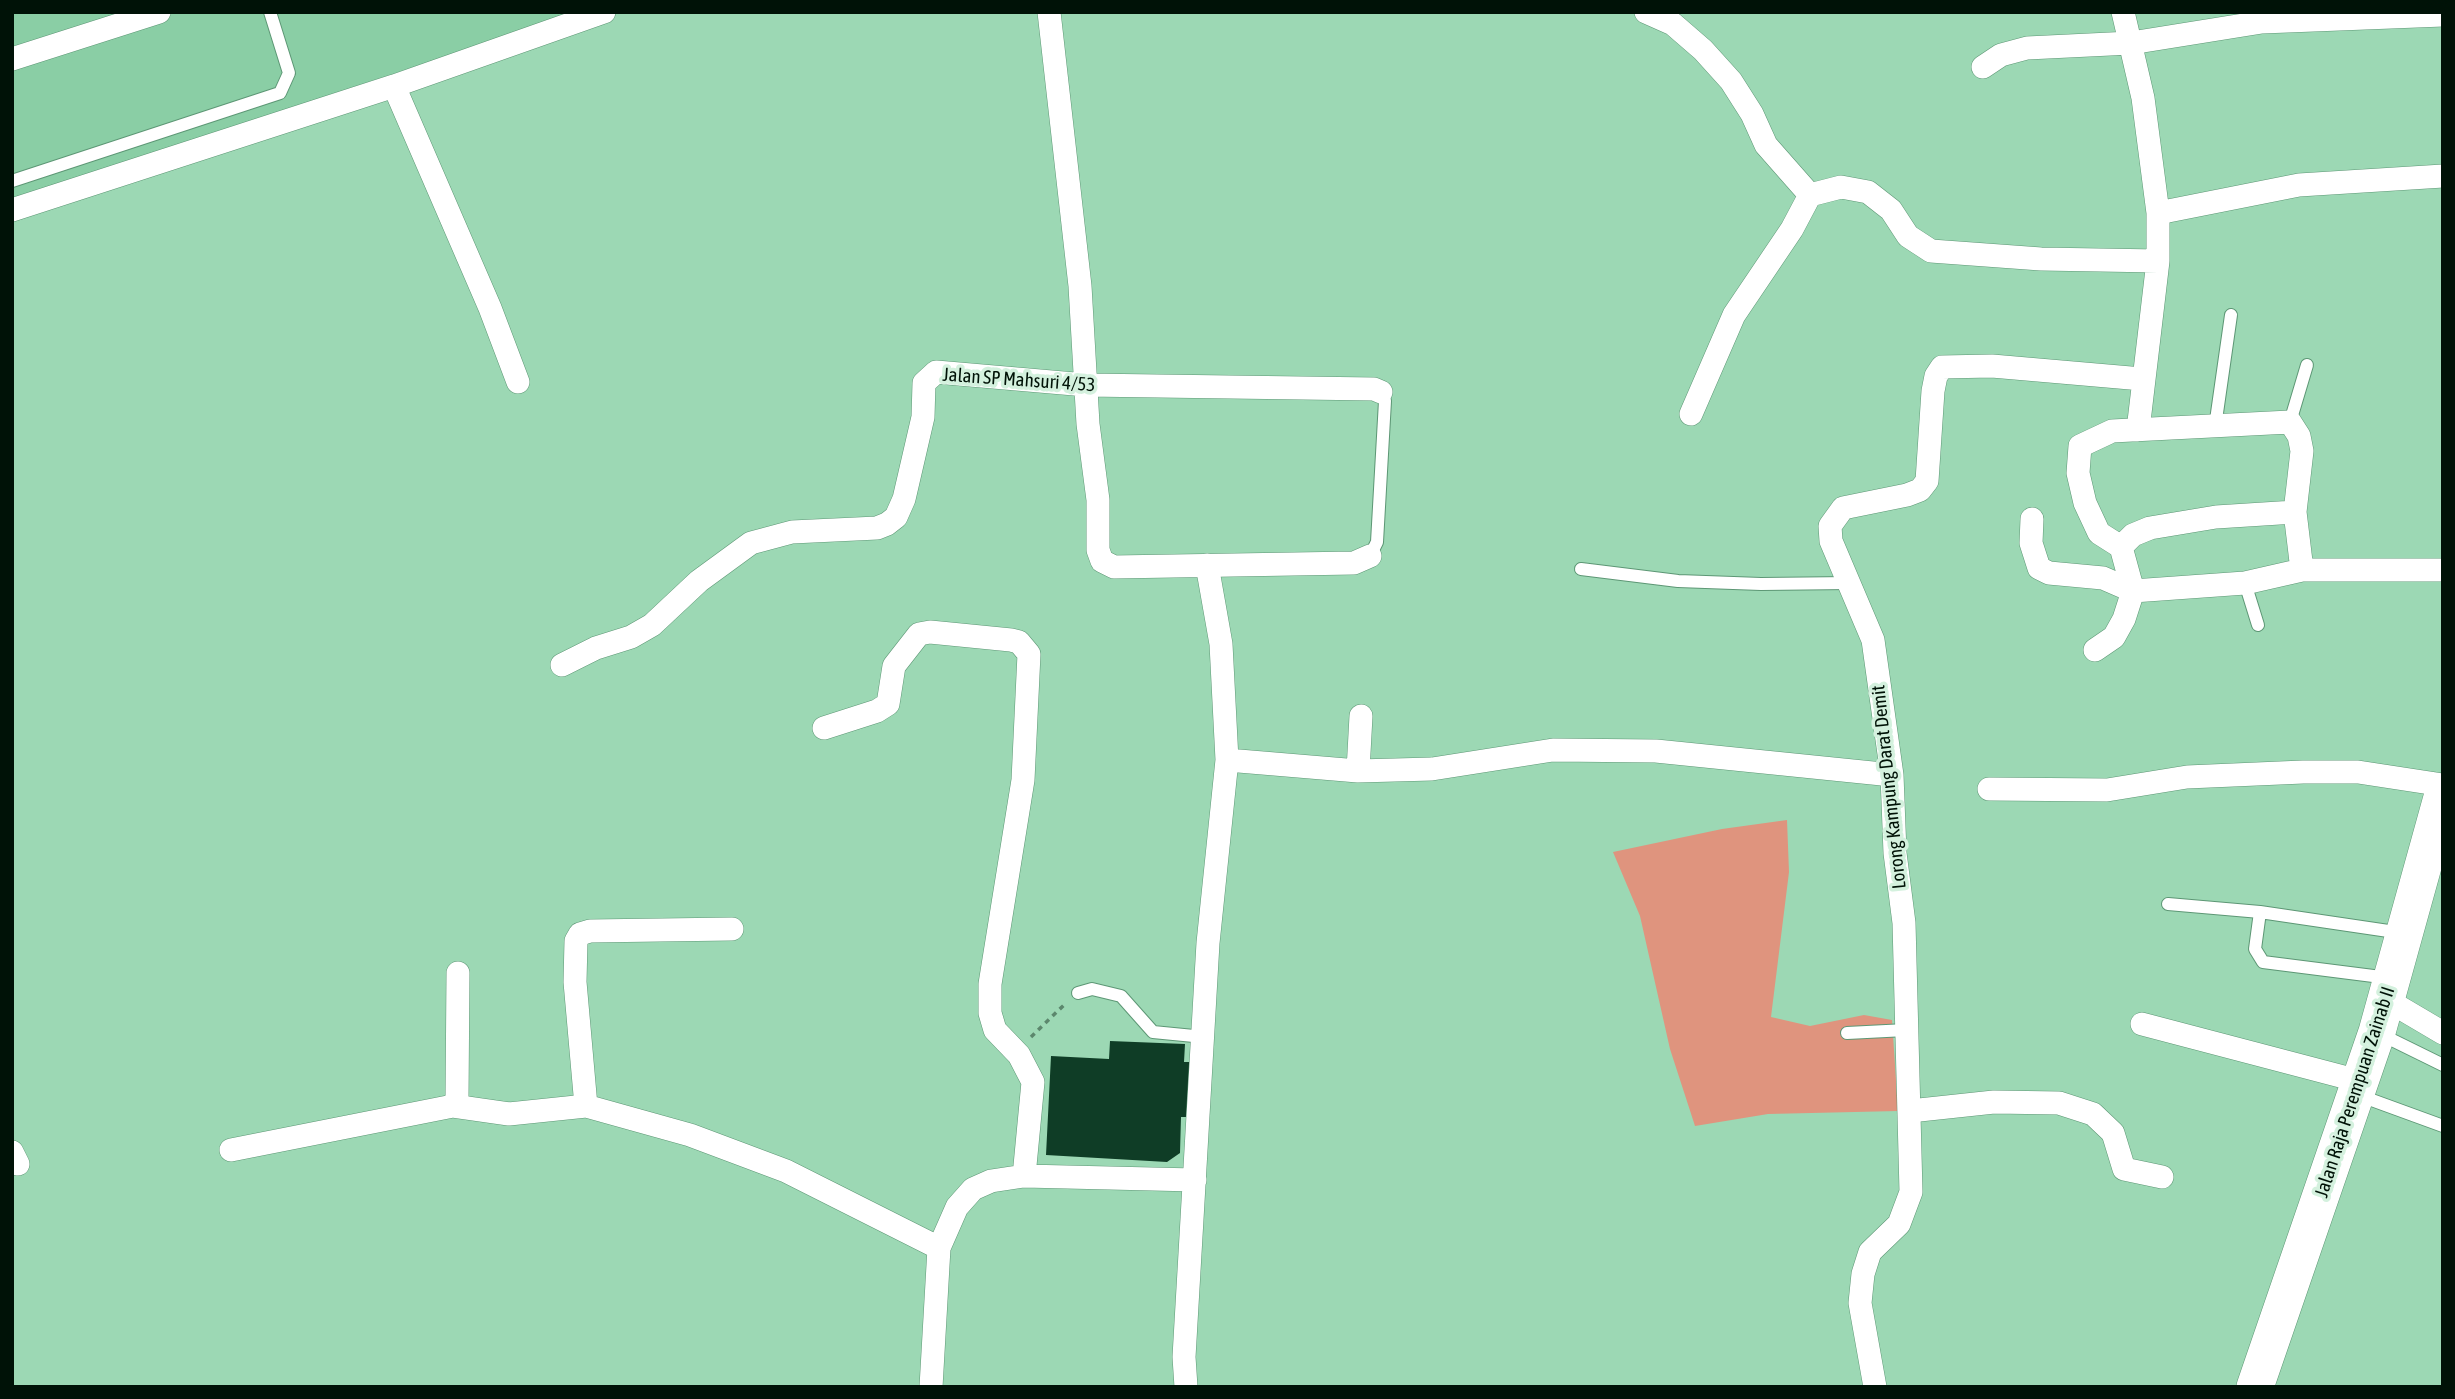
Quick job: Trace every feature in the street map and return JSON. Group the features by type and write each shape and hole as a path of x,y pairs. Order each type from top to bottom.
{"main road":[{"name":"Jalan Raja Perempuan Zainab II","path":"2256,1387 2386,1004 2439,831 2443,794"}],"street":[{"path":"12,60 159,12"},
{"path":"12,211 394,86 604,12"},
{"path":"1049,12 1080,286 1086,385 1098,500 1098,550 1102,561 1114,567 1354,563 1370,556"},
{"path":"1646,12 1673,24 1703,50 1731,81 1752,114 1766,145 1810,195"},
{"path":"2123,12 2143,98 2158,213 2158,261 2138,430"},
{"path":"1983,67 2001,55 2027,48 2131,43 2292,16 2443,15"},
{"path":"394,86 490,308 518,382"},
{"path":"2158,213 2299,185 2443,176"},
{"path":"1691,414 1734,315 1792,229 1810,195 1842,187 1868,192 1891,210 1908,236 1931,251 2040,259 2158,261"},
{"name":"Lorong Kampung Darat Demit","path":"1875,1387 1860,1303 1863,1274 1870,1252 1899,1224 1911,1192 1904,923 1895,853 1892,775 1872,640 1831,541 1830,526 1843,508 1907,495 1920,490 1927,481 1933,391 1936,376 1942,367 1992,366 2142,379"},
{"name":"Jalan SP Mahsuri 4/53","path":"562,665 596,648 631,637 652,625 699,581 751,543 792,532 877,528 896,517 904,499 923,417 924,383 936,372 1086,385 1374,388 1381,392"},
{"path":"2095,650 2114,637 2133,591 2121,547 2099,533 2085,503 2078,473 2080,446 2112,431 2290,422 2299,436 2302,451 2295,512 2302,570"},
{"path":"2121,547 2133,535 2150,528 2216,517 2295,512"},
{"path":"2032,519 2031,542 2039,568 2049,573 2103,578 2133,591 2245,583 2302,570 2443,570"},
{"path":"1186,1387 1184,1357 1208,943 1227,760 1221,644 1207,565"},
{"path":"824,729 877,711 888,704 894,666 919,634 930,632 1011,640 1025,647 1030,662 1023,780 990,984 990,1013 995,1030 1000,1039 1019,1055 1028,1069 1034,1095 1024,1176"},
{"path":"1358,771 1361,716"},
{"path":"1227,760 1358,771 1432,769 1553,750 1656,751 1892,775"},
{"path":"1989,789 2008,787 2107,790 2187,777 2303,772 2358,772 2443,785"},
{"path":"586,1106 575,982 576,941 580,934 590,931 732,929"},
{"path":"453,1106 457,1098 458,973"},
{"path":"2386,1004 2443,1033"},
{"path":"2143,1024 2358,1088"},
{"path":"1910,1111 1994,1102 2059,1103 2093,1114 2113,1133 2124,1169 2162,1177"},
{"path":"231,1150 453,1106 509,1114 586,1106 690,1135 786,1171 939,1248"},
{"path":"932,1387 939,1248 957,1207 972,1189 991,1181 1024,1176 1195,1180"}],"lane":[{"path":"12,181 280,93 289,73 270,12"},
{"path":"2216,427 2231,315"},
{"path":"2290,422 2307,365"},
{"path":"1370,556 1377,542 1378,530 1385,401 1381,392"},
{"path":"1581,569 1678,581 1850,583"},
{"path":"2245,583 2258,625"},
{"path":"2168,904 2260,912 2406,934"},
{"path":"2260,912 2255,949 2263,962 2386,1004 2443,1065"},
{"path":"1078,993 1092,989 1107,990 1121,996 1153,1032 1204,1037"},
{"path":"1847,1033 1906,1030"},
{"path":"2358,1088 2443,1126"}],"path":[{"path":"1019,1055 1043,1023 1078,993"}],"shaded area":[{"path":"12,12 579,12 12,200"},
{"path":"1787,820 1789,872 1771,1017 1810,1026 1864,1015 1892,1020 1898,1111 1768,1114 1695,1126 1670,1049 1640,916 1613,852 1722,829"}],"building":[{"path":"1110,1041 1185,1044 1184,1062 1194,1062 1192,1117 1181,1117 1180,1153 1167,1162 1046,1155 1051,1056 1109,1059"}]}
